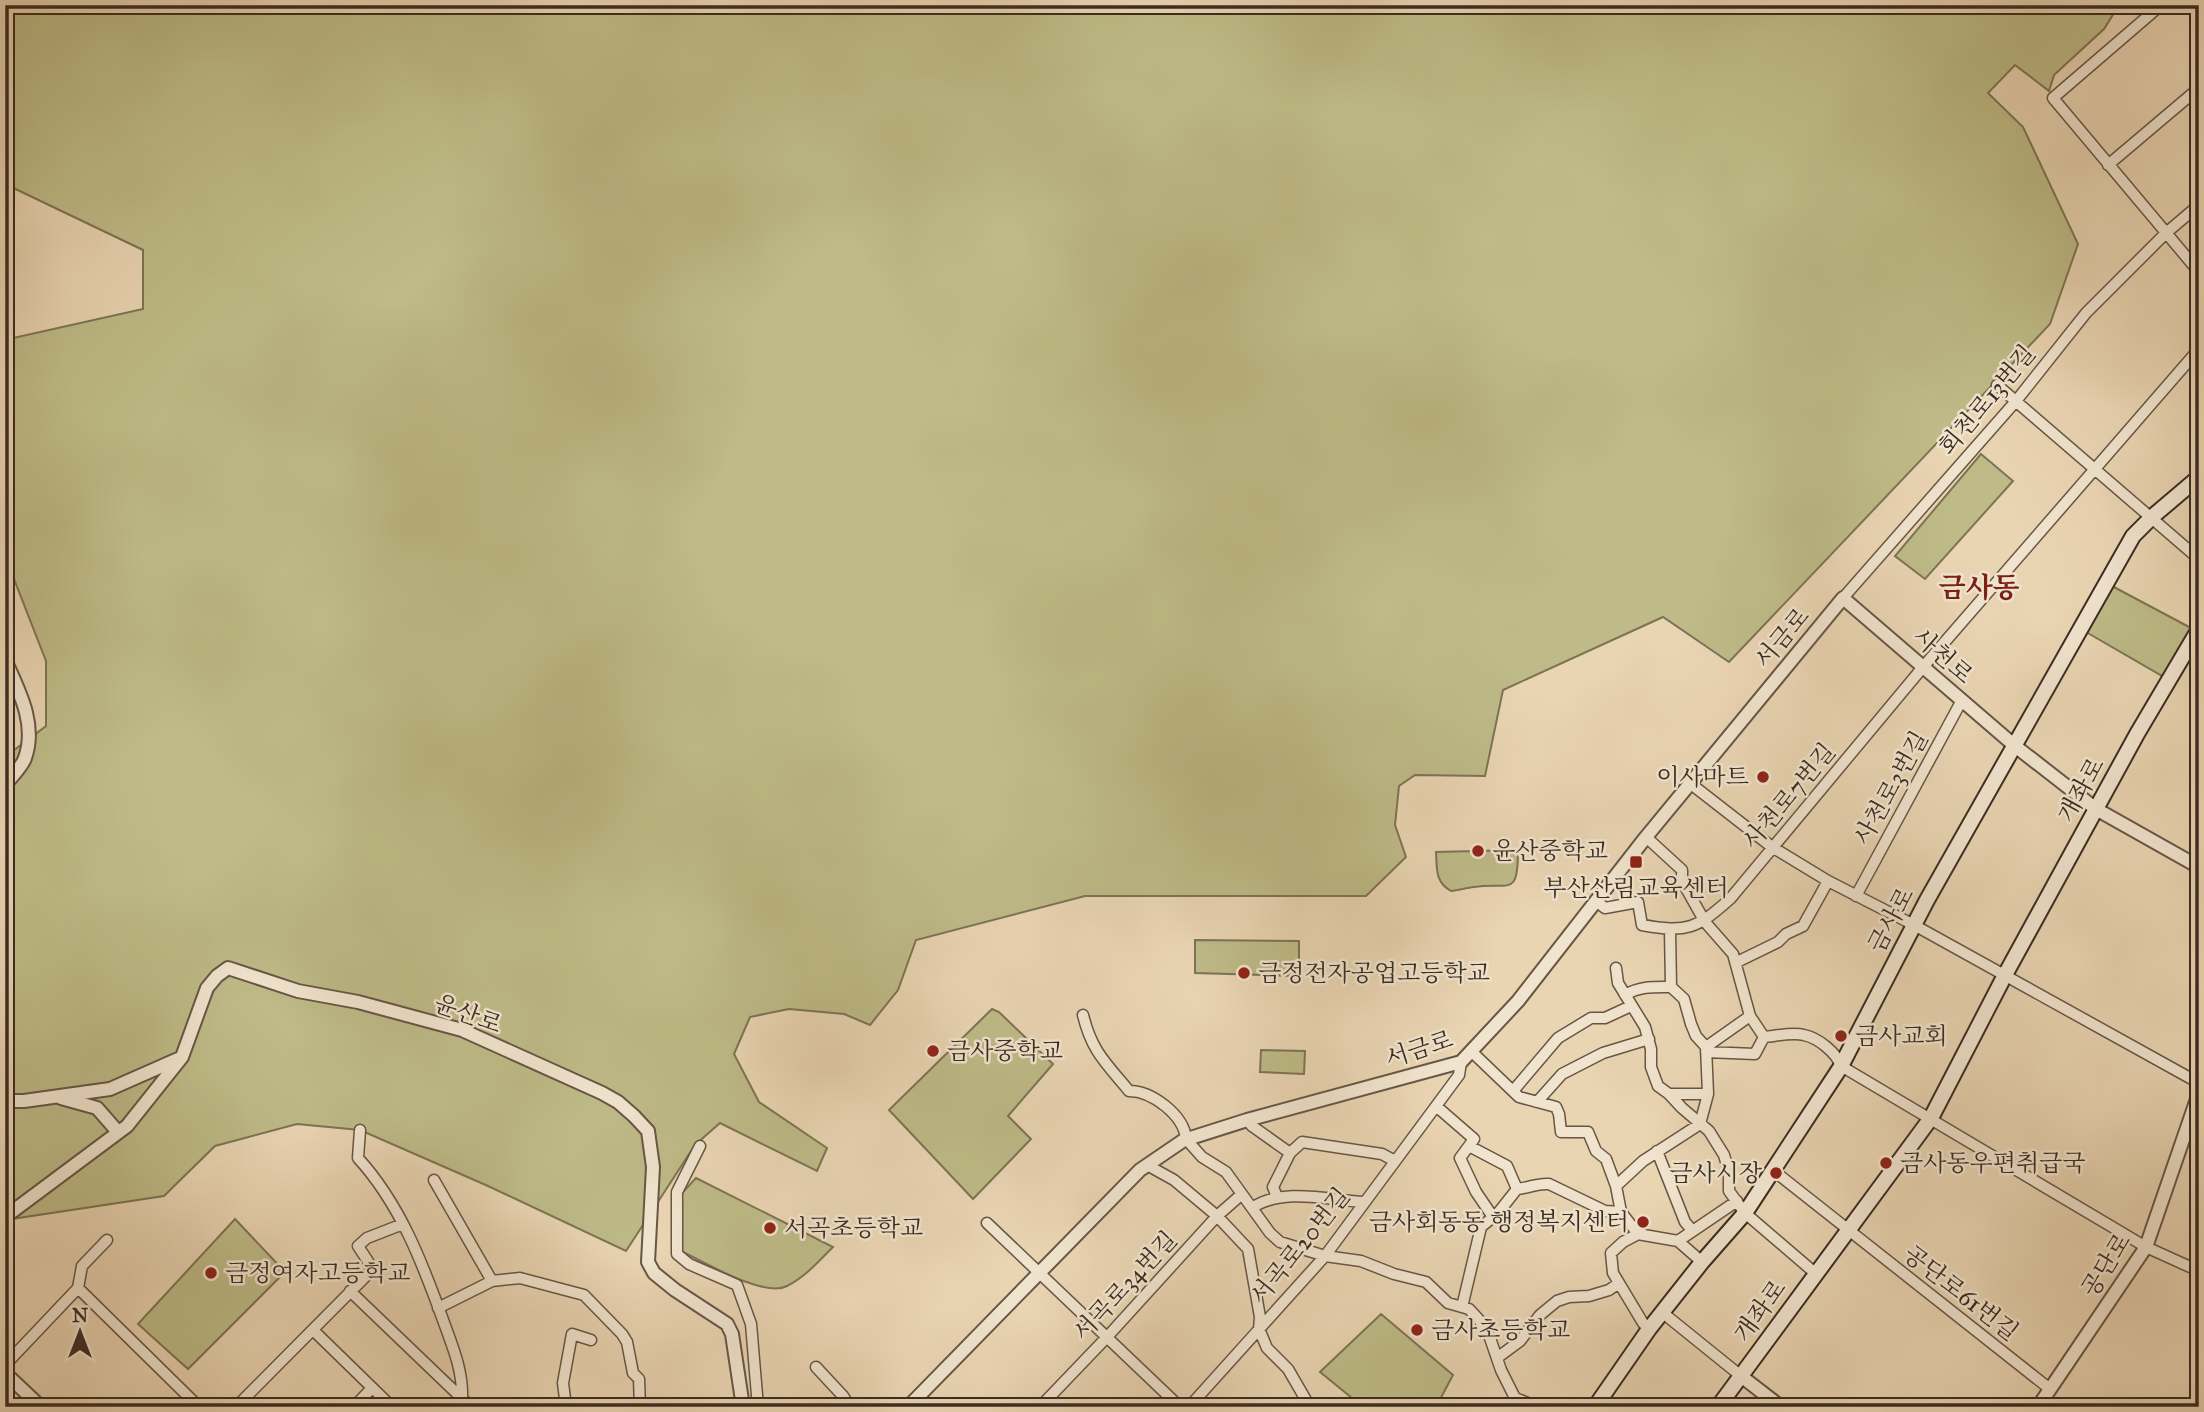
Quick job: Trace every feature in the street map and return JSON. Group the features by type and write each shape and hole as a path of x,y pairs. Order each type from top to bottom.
{"main road":[{"name":"금사로","path":"1595,1407 1649,1329 1741,1207 1774,1171 1841,1066 1914,925 2133,536 2199,477"},
{"name":"개좌로","path":"1718,1407 1931,1118 2005,975 2199,629"}],"street":[{"path":"2161,5 2053,98 2199,272"},
{"path":"2108,164 2199,88"},
{"name":"회천로13번길","path":"1843,598 2016,401 2086,313 2166,233 2199,205"},
{"name":"사천로7번길","path":"1670,930 1704,922 1730,899 1923,667 2199,349"},
{"path":"1997,384 2199,559"},
{"name":"사천로","path":"1843,598 2015,746 2096,809 2199,867"},
{"name":"서금로","path":"908,1407 1038,1271 1147,1165 1186,1139 1461,1062 1518,1000 1646,837 1843,598"},
{"path":"5,660 30,723 25,759 5,785"},
{"name":"사천로3번길","path":"1856,896 1962,700"},
{"path":"1691,784 1772,847 1828,881 1914,925 2199,1083"},
{"path":"1646,837 1682,870 1682,881 1704,922 1733,954 1749,1016 1764,1037"},
{"path":"1737,962 1803,926 1828,881"},
{"path":"1596,901 1605,908 1638,902 1642,925 1670,930 1671,987"},
{"name":"윤산로","path":"182,1057 207,988 228,968 298,991 358,1002 462,1030 618,1102 648,1131 653,1167 648,1262 654,1273 727,1324 732,1334 743,1407"},
{"path":"1616,968 1618,984 1645,1027 1649,1039 1651,1067 1658,1086 1709,1131 1724,1155 1728,1191 1741,1207 1692,1230 1678,1241"},
{"path":"1616,1186 1657,1151 1682,1138 1700,1124 1708,1094 1706,1050 1690,1024 1684,999 1671,987 1636,989 1625,995"},
{"path":"1513,1091 1558,1038 1591,1018 1605,1018 1631,1006"},
{"path":"1083,1015 1088,1038 1095,1051 1129,1091 1139,1091 1172,1112 1185,1131 1186,1139 1202,1157 1226,1172 1270,1233 1280,1242 1325,1256 1361,1261 1394,1274 1426,1282 1448,1303 1469,1309 1490,1338 1511,1403 1538,1407"},
{"path":"1706,1050 1749,1016"},
{"path":"1764,1037 1804,1035 1829,1048 1841,1066 2146,1247 2199,1271"},
{"path":"1706,1050 1755,1055 1764,1037"},
{"path":"1537,1102 1562,1074 1603,1053 1649,1039"},
{"path":"1472,1052 1519,1097 1556,1107 1561,1132 1588,1132 1596,1151 1606,1159 1616,1186 1621,1212 1638,1234"},
{"path":"5,1101 110,1088 182,1057"},
{"path":"5,1217 127,1126 182,1057"},
{"name":"서곡로20번길","path":"1189,1407 1325,1256 1459,1075 1461,1062"},
{"name":"공단로","path":"2038,1407 2146,1247 2199,1093"},
{"path":"1669,1094 1708,1094"},
{"path":"55,1096 97,1108 118,1132"},
{"path":"1436,1106 1471,1143 1507,1167 1517,1189"},
{"path":"1247,1120 1290,1153"},
{"path":"360,1130 358,1158 379,1180 419,1256 459,1364 462,1398"},
{"path":"1277,1197 1273,1186 1290,1153 1302,1142 1382,1154 1395,1161"},
{"path":"1471,1143 1460,1158 1476,1192 1493,1217"},
{"path":"700,1146 677,1192 677,1254 689,1264 737,1285 751,1324 758,1407"},
{"path":"1657,1151 1685,1222 1692,1230"},
{"path":"1147,1165 1174,1180 1217,1216 1248,1250 1260,1317 1258,1329 1268,1348 1289,1369 1310,1407"},
{"path":"1774,1171 1847,1230"},
{"path":"434,1180 492,1281"},
{"path":"1517,1189 1530,1188 1539,1183 1549,1184 1605,1211 1621,1212"},
{"path":"1462,1307 1481,1227 1510,1201 1517,1189"},
{"name":"서곡로34번길","path":"1040,1407 1217,1216 1242,1194"},
{"path":"1252,1208 1277,1197 1364,1202"},
{"name":"개좌로","path":"1741,1207 1815,1273"},
{"path":"987,1223 1180,1407"},
{"path":"236,1407 373,1269 358,1246 367,1238 403,1224"},
{"name":"공단로61번길","path":"1847,1230 2050,1389"},
{"path":"1649,1329 1613,1273 1611,1253 1638,1234 1678,1241 1702,1262"},
{"path":"5,1365 78,1289 82,1266 107,1240"},
{"path":"438,1308 492,1281 520,1278 584,1294 627,1342 632,1373 639,1379 640,1407"},
{"path":"1497,1358 1520,1341 1540,1315 1557,1301 1569,1297 1590,1296 1609,1290 1619,1283"},
{"path":"78,1289 200,1407"},
{"path":"350,1290 471,1407"},
{"name":"개좌로","path":"1663,1313 1741,1376"},
{"path":"313,1330 392,1407"},
{"path":"566,1407 563,1383 572,1334 591,1340"},
{"path":"816,1367 850,1407"},
{"path":"5,1373 40,1407"},
{"path":"1741,1376 1781,1407"},
{"path":"354,1407 372,1388"}],"shaded area":[{"path":"5,5 2119,5 2104,29 2054,75 2049,91 2015,65 1988,93 2023,127 2078,244 2050,324 1729,662 1663,617 1503,690 1485,776 1415,775 1399,786 1395,825 1406,857 1366,896 1085,896 916,940 898,990 870,1025 844,1014 789,1009 750,1017 734,1054 759,1102 827,1148 817,1171 720,1123 695,1145 626,1251 360,1130 297,1124 215,1146 164,1196 5,1220 5,757 46,726 46,661 5,556 5,391 13,338 143,309 143,250 5,184"},
{"path":"1981,454 2013,481 1925,579 1895,556"},
{"path":"2112,586 2191,628 2164,677 2086,632"},
{"path":"1518,850 1516,875 1510,885 1451,891 1442,884 1438,874 1436,852"},
{"path":"1195,940 1299,941 1299,976 1195,973"},
{"path":"992,1009 999,1012 1053,1064 1008,1116 1031,1139 973,1199 889,1110"},
{"path":"1261,1050 1305,1051 1304,1074 1260,1072"},
{"path":"696,1178 833,1247 800,1278 787,1286 777,1288 749,1283 704,1263 681,1251 679,1226 682,1193"},
{"path":"235,1219 285,1272 188,1369 138,1324"},
{"path":"1381,1314 1453,1375 1436,1407 1363,1407 1320,1372"}],"place":[{"name":"이사마트","path":"1763,777"},
{"name":"윤산중학교","path":"1478,851"},
{"name":"부산산림교육센터","path":"1636,862"},
{"name":"금정전자공업고등학교","path":"1244,973"},
{"name":"금사교회","path":"1841,1036"},
{"name":"금사중학교","path":"933,1051"},
{"name":"금사동우편취급국","path":"1886,1163"},
{"name":"금사시장","path":"1776,1173"},
{"name":"금사회동동 행정복지센터","path":"1643,1222"},
{"name":"서곡초등학교","path":"770,1228"},
{"name":"금정여자고등학교","path":"211,1273"},
{"name":"금사초등학교","path":"1417,1330"}],"district":[{"name":"금사동","path":"1979,587"}]}
